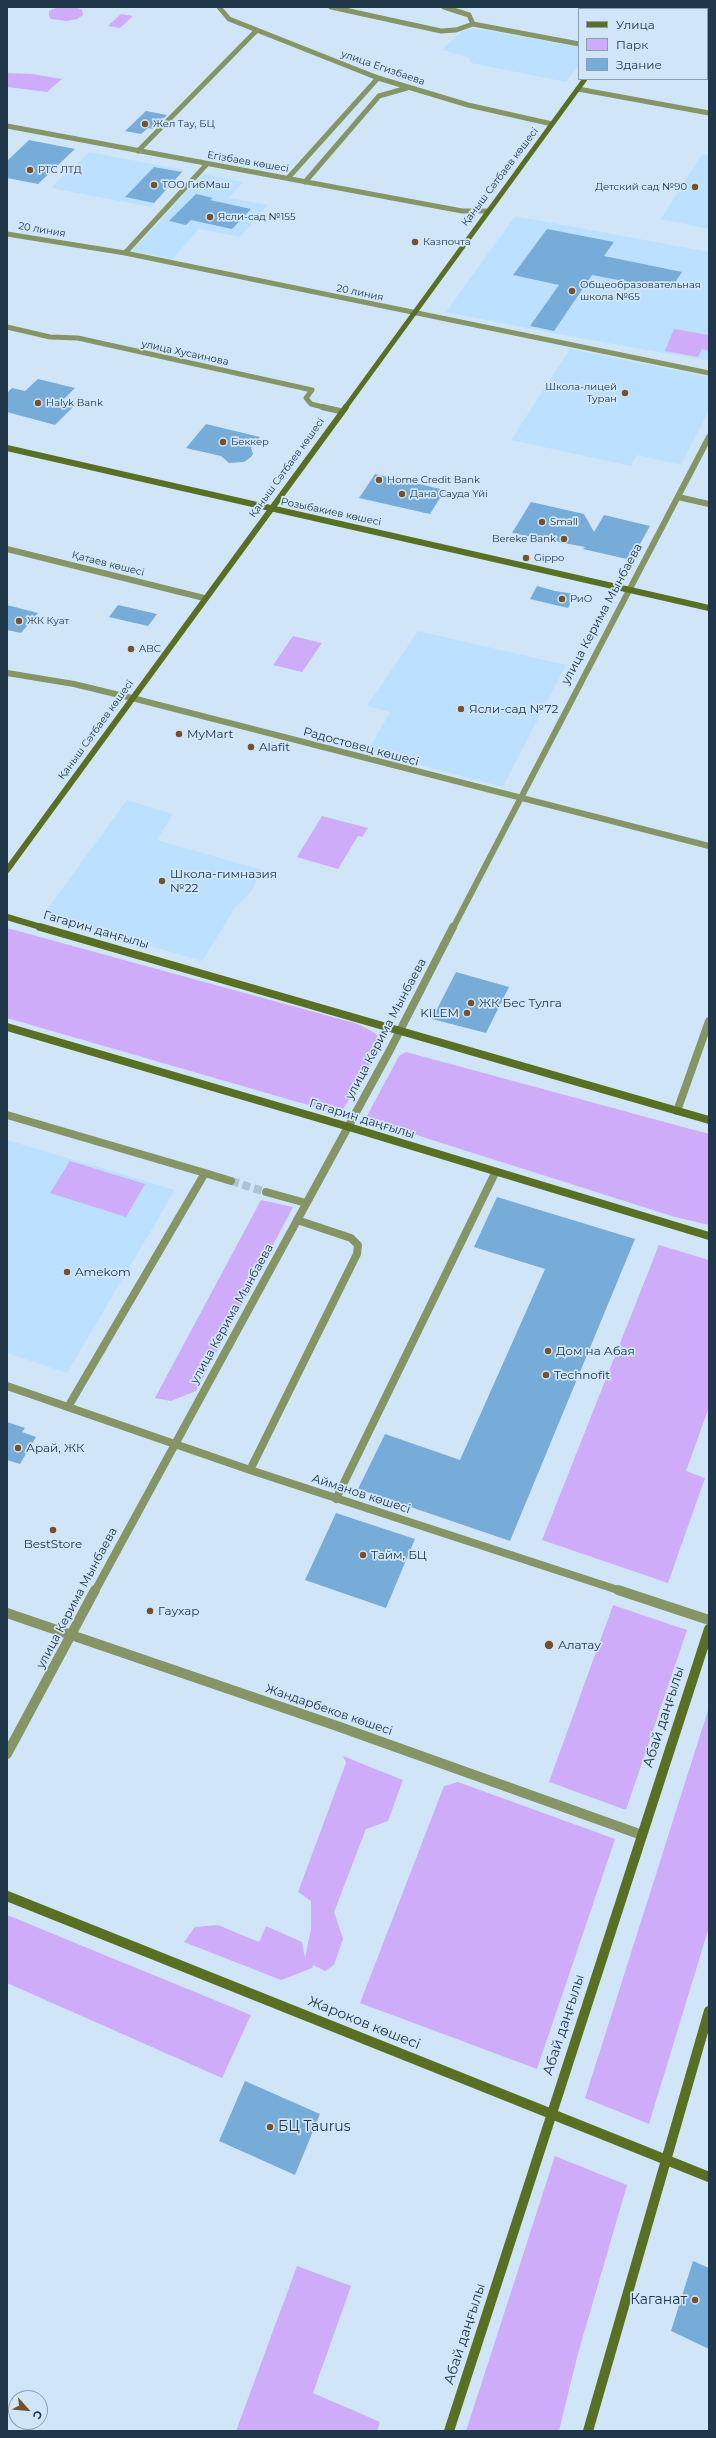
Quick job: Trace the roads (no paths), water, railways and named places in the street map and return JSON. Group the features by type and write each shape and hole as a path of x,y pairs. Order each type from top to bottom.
{"main road":[{"name":"Қаныш Сәтбаев көшесі","path":"7,870 486,211 584,80"},
{"name":"Розыбакиев көшесі","path":"7,448 269,509 709,608"},
{"name":"Гагарин даңғылы","path":"7,917 400,1032 709,1120"},
{"name":"Гагарин даңғылы","path":"7,1027 349,1127 496,1173 709,1236"},
{"name":"Абай даңғылы","path":"449,2431 709,1629"},
{"name":"Жароков көшесі","path":"7,1896 709,2177"},
{"path":"588,2431 709,2011"}],"street":[{"name":"улица Егизбаева","path":"219,7 220,12 229,19 256,31 378,78 408,88 552,124"},
{"path":"331,7 441,31 456,30 473,24 578,44"},
{"path":"444,7 469,15 473,24"},
{"path":"138,151 256,31"},
{"path":"288,178 378,78"},
{"path":"364,93 379,96 408,88"},
{"path":"578,89 709,113"},
{"path":"305,182 379,96"},
{"name":"Егізбаев көшесі","path":"7,126 462,211 486,211"},
{"path":"125,254 208,164"},
{"name":"20 линия","path":"7,234 125,254 412,314 709,373"},
{"name":"улица Хусаинова","path":"7,327 50,337 78,338 312,390 306,398 311,404 340,411"},
{"name":"улица Керима Мынбаева","path":"7,1754 174,1444 400,1032 518,799 709,437"},
{"path":"678,497 709,504"},
{"name":"Қатаев көшесі","path":"7,549 204,598"},
{"name":"Радостовец көшесі","path":"7,673 132,698 518,799 709,846"},
{"path":"677,1111 709,1021"},
{"path":"7,1115 231,1181"},
{"path":"68,1407 205,1173"},
{"path":"336,1499 496,1173"},
{"path":"266,1192 306,1203"},
{"path":"250,1470 357,1254 358,1245 351,1238 297,1220"},
{"name":"Айманов көшесі","path":"7,1386 336,1499 709,1620"},
{"name":"Жандарбеков көшесі","path":"7,1613 70,1636 337,1726 642,1835"}],"tunnel":[{"path":"231,1181 266,1192"}],"place":[{"name":"Жел Тау, БЦ","path":"145,124"},
{"name":"РТС ЛТД","path":"30,170"},
{"name":"ТОО ГибМаш","path":"154,185"},
{"name":"Детский сад №90","path":"695,187"},
{"name":"Ясли-сад №155","path":"210,217"},
{"name":"Казпочта","path":"415,242"},
{"name":"Общеобразовательная школа №65","path":"572,291"},
{"name":"Школа-лицей Туран","path":"625,393"},
{"name":"Halyk Bank","path":"38,403"},
{"name":"Беккер","path":"223,442"},
{"name":"Home Credit Bank","path":"379,480"},
{"name":"Дана Сауда Үйі","path":"402,494"},
{"name":"Small","path":"542,522"},
{"name":"Bereke Bank","path":"564,539"},
{"name":"Gippo","path":"526,558"},
{"name":"РиО","path":"562,599"},
{"name":"ЖК Куат","path":"19,621"},
{"name":"ABC","path":"131,649"},
{"name":"Ясли-сад №72","path":"461,709"},
{"name":"MyMart","path":"179,734"},
{"name":"Alafit","path":"251,747"},
{"name":"Школа-гимназия №22","path":"162,881"},
{"name":"ЖК Бес Тулга","path":"471,1003"},
{"name":"KILEM","path":"467,1013"},
{"name":"Amekom","path":"67,1272"},
{"name":"Дом на Абая","path":"548,1351"},
{"name":"Technofit","path":"546,1375"},
{"name":"Арай, ЖК","path":"18,1448"},
{"name":"BestStore","path":"53,1530"},
{"name":"Тайм, БЦ","path":"363,1555"},
{"name":"Гаухар","path":"150,1611"},
{"name":"Алатау","path":"549,1645"},
{"name":"БЦ Taurus","path":"270,2127"},
{"name":"Каганат","path":"695,2300"}]}
